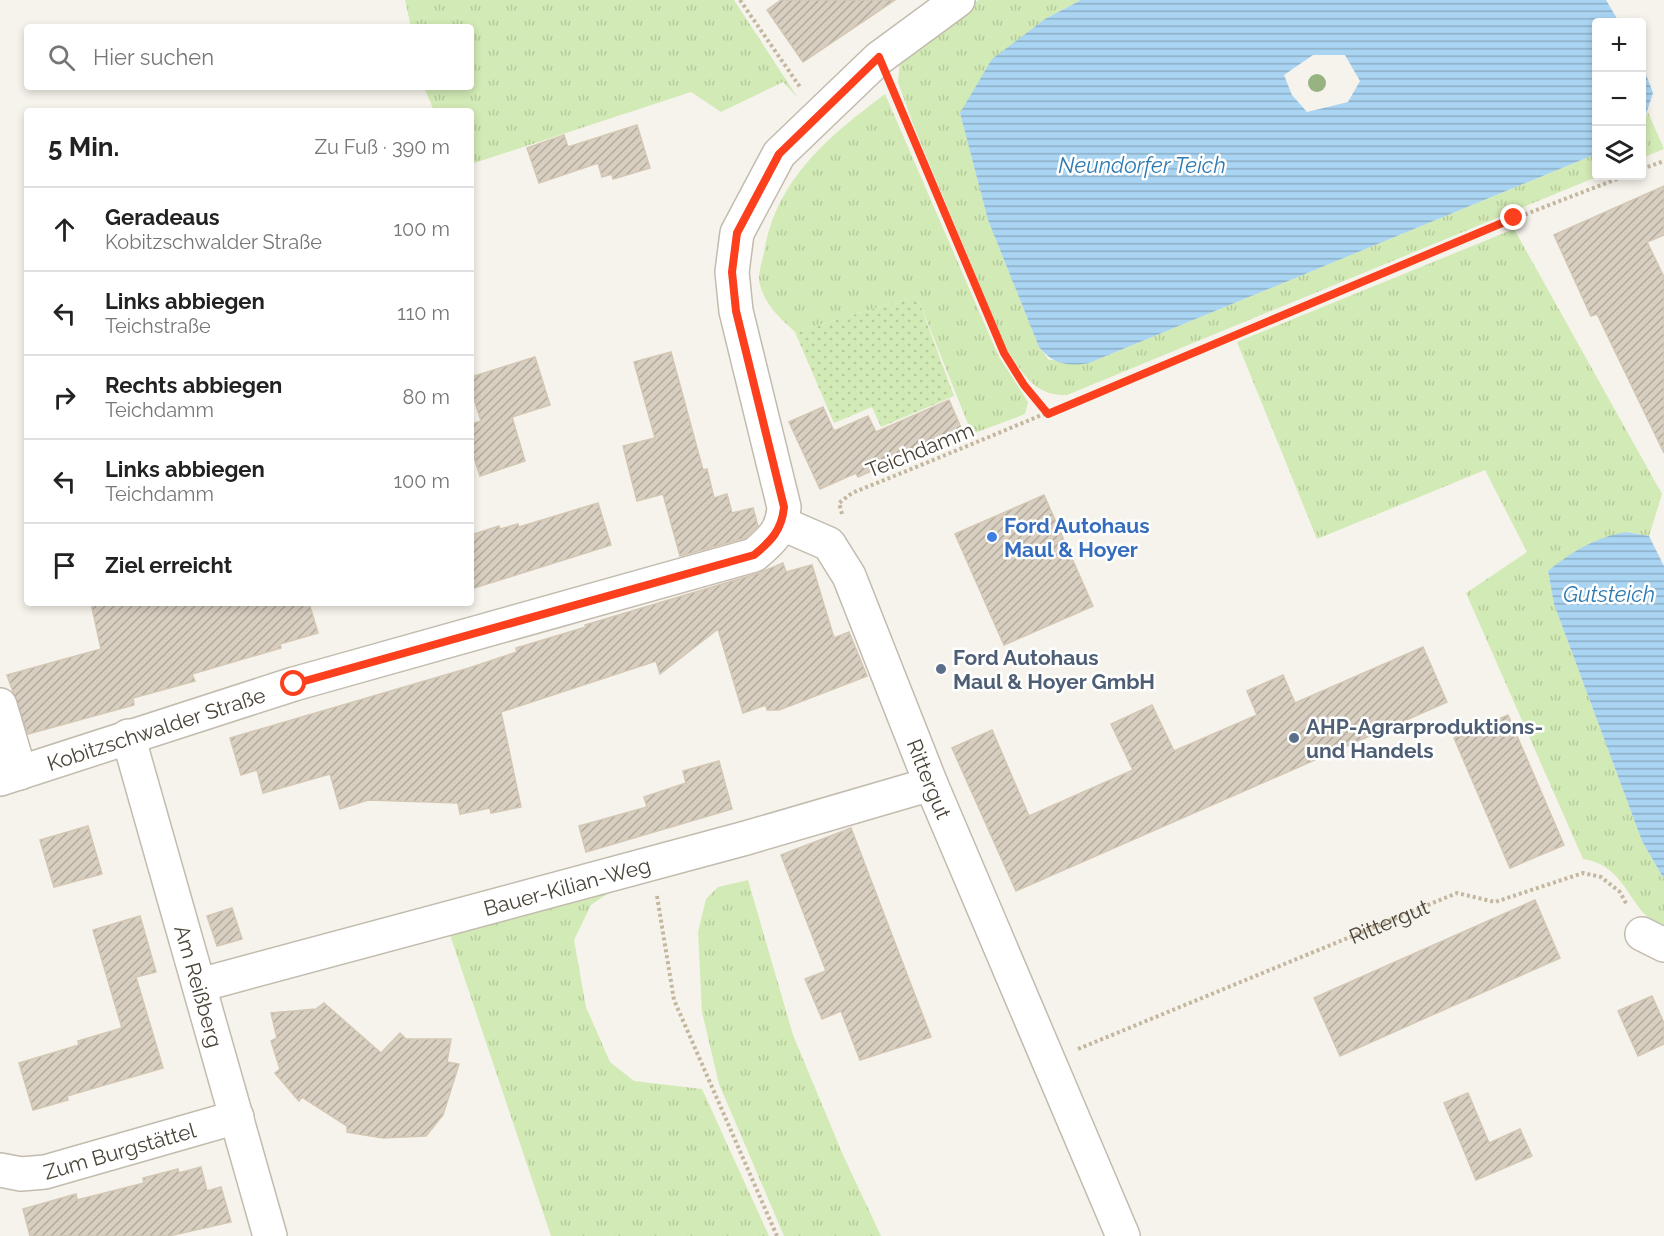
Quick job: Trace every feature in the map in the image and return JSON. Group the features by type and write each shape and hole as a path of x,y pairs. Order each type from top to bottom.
{"street":[{"path":"783,524 782,491 736,311 732,272 737,233 779,154 879,57 958,0"},
{"name":"Kobitzschwalder Straße","path":"10,776 294,684 754,555 771,541 783,524"},
{"name":"Rittergut","path":"783,524 829,544 849,576 931,784 1123,1236"},
{"path":"0,705 10,776"},
{"name":"Am Reißberg","path":"128,736 270,1236"},
{"name":"Bauer-Kilian-Weg","path":"200,986 651,864 931,784"},
{"name":"Zum Burgstättel","path":"0,1170 21,1174 45,1172 237,1117"}],"path":[{"path":"740,0 821,114"},
{"path":"879,57 1004,353 1024,385 1048,414"},
{"path":"1646,167 1664,161"},
{"name":"Teichdamm","path":"846,520 839,503 852,493 1048,414 1514,218 1614,180"},
{"path":"651,864 674,1000 777,1236"},
{"name":"Rittergut","path":"1049,1061 1457,893 1495,902 1583,873 1601,877"}],"green space":[{"path":"405,0 734,0 798,98 783,82 721,112 691,92 474,163 474,108 433,108 425,90 474,90 474,24 410,24"},
{"path":"979,0 1081,0 1045,19 960,113 988,220 1039,347 1049,360 1089,363 1592,156 1592,179 1067,395 1055,394 1037,387 1030,381 1005,346 913,124 898,82 900,61 912,42"},
{"path":"885,94 998,355 1028,402 1025,414 972,434 917,296 795,332 769,305 760,285 760,269 770,227 780,203 793,182 825,144"},
{"path":"1648,112 1664,149 1646,156 1646,126"},
{"path":"1514,229 1662,494 1649,536 1626,532 1548,571 1554,604 1642,841 1664,879 1664,926 1643,912 1620,880 1610,871 1598,863 1583,859 1466,593 1527,552 1485,470 1317,539 1237,342"},
{"path":"917,296 954,396 881,427 872,407 834,423 795,332"},
{"path":"748,880 793,1035 843,1155 881,1236 784,1236 719,1084 702,1012 698,932 706,899 718,887"},
{"path":"620,885 591,905 574,940 586,1007 610,1062 634,1081 702,1089 769,1236 551,1236 450,935"}],"water":[{"name":"Neundorfer Teich","path":"1081,0 1606,0 1617,18 1592,18 1592,156 1089,363 1074,365 1055,361 1039,347 988,220 960,113 992,59 1045,19","holes":["1313,55 1345,55 1360,81 1348,102 1307,112 1292,95 1284,75"]},
{"path":"1646,75 1653,93 1646,114"},
{"name":"Gutsteich","path":"1626,532 1649,536 1664,566 1664,879 1642,841 1554,604 1548,571 1584,546"}],"building":[{"path":"781,0 895,0 803,62 767,10"},
{"path":"637,125 650,168 613,179 612,174 602,177 598,163 539,183 527,148 564,135 568,147"},
{"path":"1664,186 1664,235 1647,242 1664,277 1664,453 1597,314 1591,316 1554,235"},
{"path":"671,352 703,470 707,469 714,498 727,494 732,513 753,508 758,526 745,538 680,556 663,494 637,501 623,446 655,438 634,362"},
{"path":"535,357 550,405 512,417 525,461 480,476 474,457 474,423 481,421 474,399 474,376"},
{"path":"949,400 962,430 858,477 856,473 820,489 789,422 823,407 834,431 868,416 876,432"},
{"path":"1044,495 1093,606 1004,645 955,534"},
{"path":"598,503 611,545 474,588 474,534 499,526 500,529 518,524 519,527"},
{"path":"783,563 786,572 812,565 834,638 849,632 867,676 779,710 767,710 766,705 743,713 718,629 660,674 656,661 501,712 521,807 491,813 490,808 460,814 458,803 368,800 340,809 330,774 263,793 257,770 241,775 230,738 469,668 517,652 516,648 759,573"},
{"path":"92,606 310,606 318,633 280,644 281,648 192,674 195,681 133,698 134,705 28,734 7,675 101,649"},
{"path":"1423,647 1447,702 1016,891 952,748 992,730 1029,816 1133,770 1111,724 1152,705 1174,751 1257,715 1247,691 1283,675 1295,703"},
{"path":"1508,715 1564,845 1510,868 1454,738"},
{"path":"719,761 732,809 586,852 579,826 647,807 644,797 686,783 683,771"},
{"path":"88,826 102,874 54,887 40,840"},
{"path":"851,828 931,1037 860,1060 841,1011 822,1019 805,979 826,971 781,855"},
{"path":"1535,900 1560,958 1340,1056 1314,998"},
{"path":"232,908 242,939 217,946 207,916"},
{"path":"140,916 156,972 136,977 163,1068 67,1096 68,1100 33,1110 19,1063 79,1045 78,1041 122,1028 93,930"},
{"path":"1652,996 1664,1023 1664,1044 1638,1056 1618,1011"},
{"path":"324,1003 381,1053 400,1033 406,1039 451,1039 447,1062 459,1064 443,1115 426,1136 383,1138 347,1132 347,1126 302,1097 299,1101 275,1073 280,1069 271,1041 277,1038 271,1013 316,1009"},
{"path":"1468,1093 1489,1143 1520,1129 1532,1156 1476,1180 1444,1103"},
{"path":"201,1167 207,1191 221,1187 231,1222 169,1236 30,1236 23,1209 76,1194 77,1200 144,1183 143,1178 178,1169 179,1173"}],"place":[{"name":"Ford Autohaus Maul & Hoyer","path":"992,537"},
{"name":"Ford Autohaus Maul & Hoyer GmbH","path":"941,669"},
{"name":"AHP-Agrarproduktions- und Handels","path":"1294,738"}],"route":[{"path":"294,684 754,555 771,541 783,524 784,507 782,491 736,311 732,272 737,233 779,154 879,57 1004,353 1024,385 1048,414 1514,218"}]}
